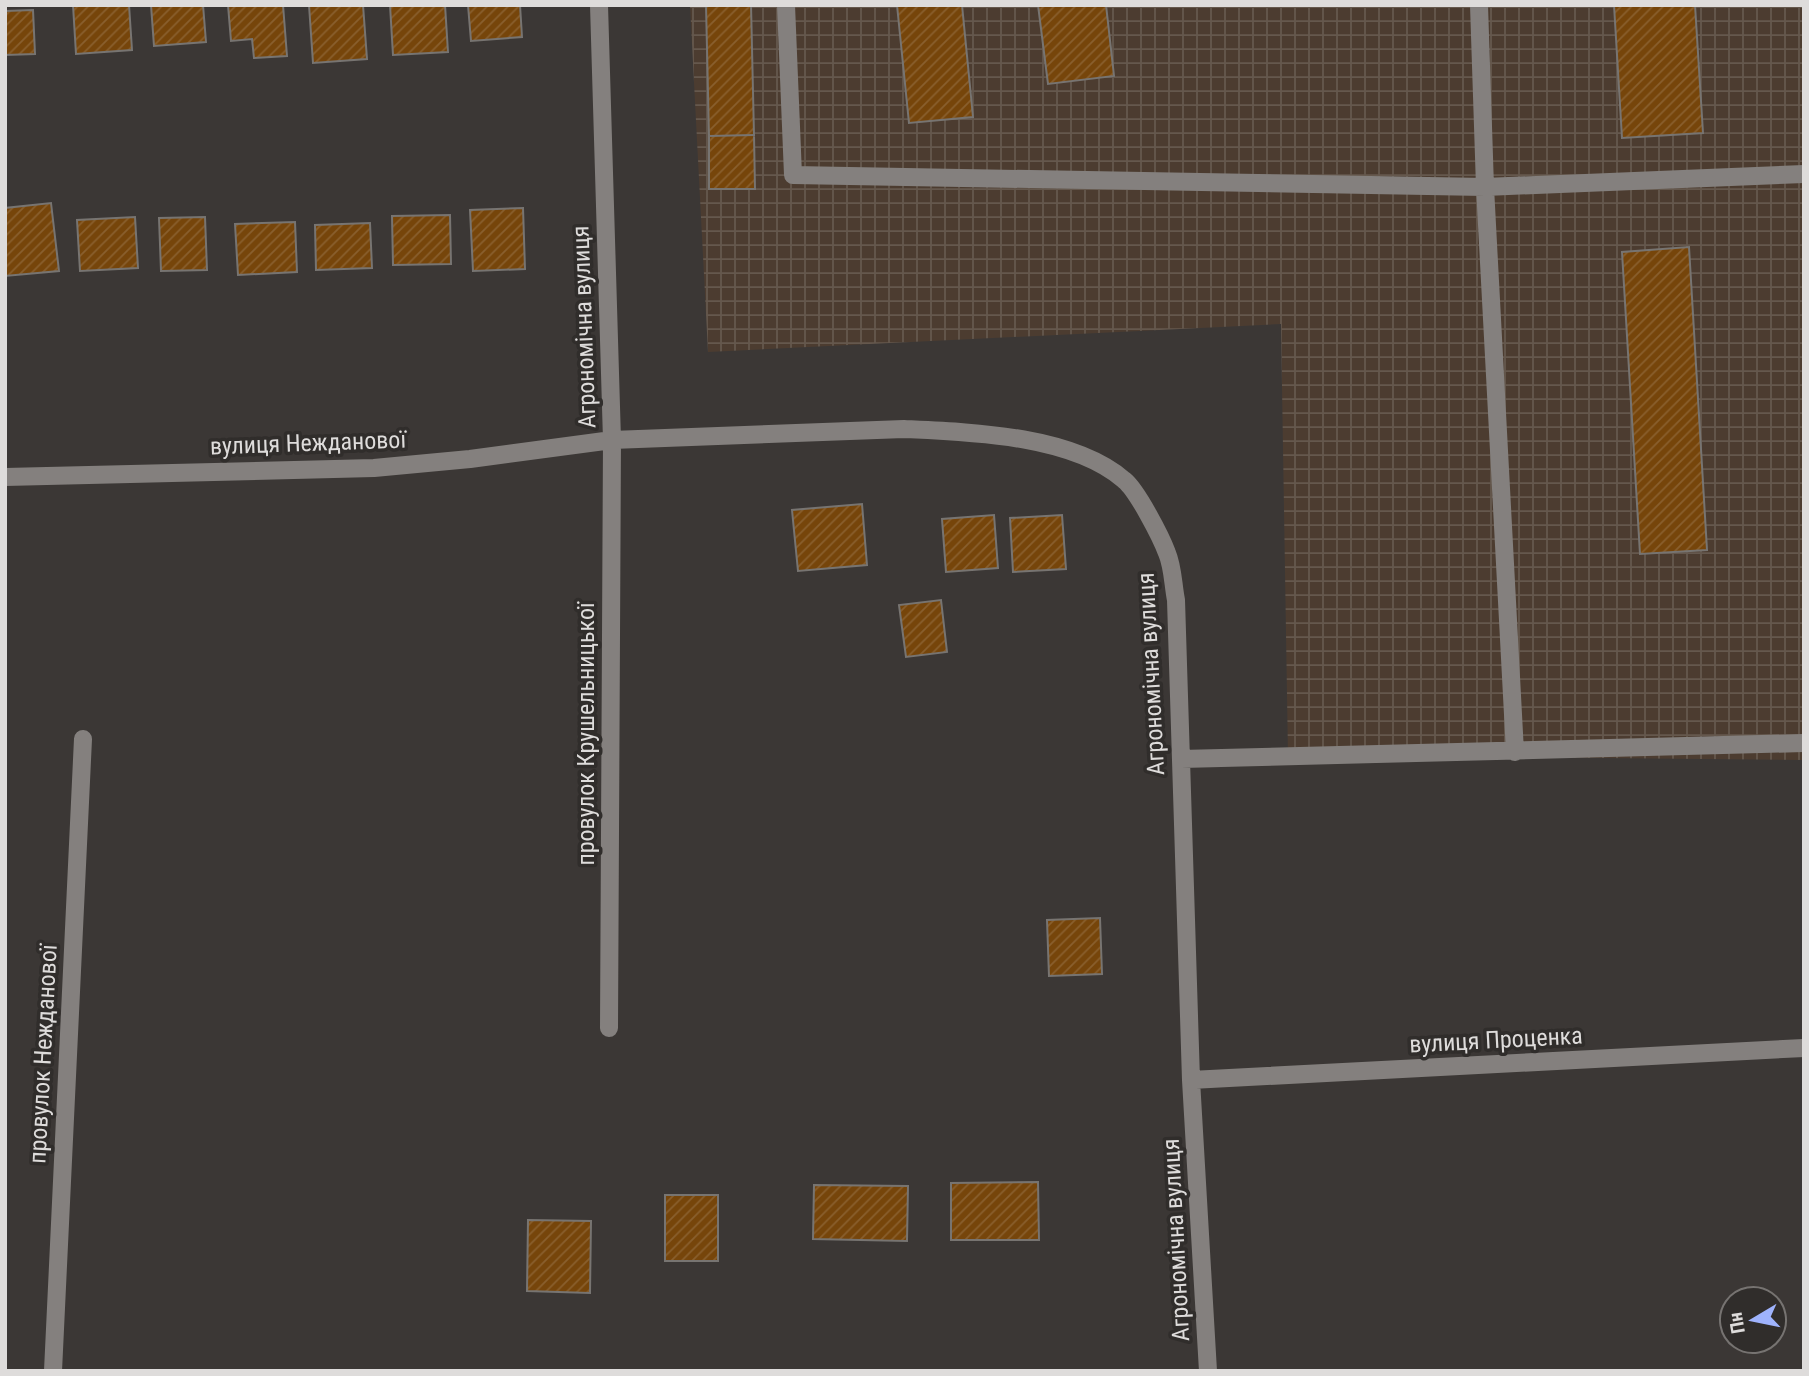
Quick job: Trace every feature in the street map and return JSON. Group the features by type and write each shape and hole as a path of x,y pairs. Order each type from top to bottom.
{"street":[{"name":"Агрономічна вулиця","path":"598,5 612,440 904,429 951,431 1050,444 1097,462 1126,481 1168,555 1176,600 1191,1080 1208,1371"},
{"path":"786,5 793,175 1485,187 1804,174"},
{"path":"1479,5 1485,187 1515,752"},
{"name":"вулиця Нежданової","path":"5,477 374,468 470,459 612,440"},
{"name":"провулок Крушельницької","path":"609,1028 612,440"},
{"name":"провулок Нежданової","path":"52,1371 83,739"},
{"path":"1181,759 1804,743"},
{"name":"вулиця Проценка","path":"1191,1080 1804,1048"}],"shaded area":[{"path":"690,5 1804,5 1804,760 1288,755 1281,324 708,352"}],"building":[{"path":"73,5 129,5 132,50 76,54"},
{"path":"151,5 203,5 206,42 154,46"},
{"path":"228,5 283,5 287,56 254,58 252,39 231,41"},
{"path":"309,5 363,5 367,59 313,63"},
{"path":"390,5 445,5 448,52 393,55"},
{"path":"468,5 520,5 522,37 471,41"},
{"path":"706,5 751,5 754,135 709,136"},
{"path":"897,5 962,5 973,117 909,123"},
{"path":"1038,5 1106,5 1114,76 1048,84"},
{"path":"1614,5 1695,5 1703,133 1622,138"},
{"path":"33,10 35,54 5,55 5,11"},
{"path":"754,135 755,189 709,189 709,136"},
{"path":"51,203 59,271 5,276 5,208"},
{"path":"523,208 525,269 473,271 470,210"},
{"path":"450,215 451,264 393,265 392,216"},
{"path":"135,217 138,268 80,271 77,220"},
{"path":"205,217 207,270 161,271 159,218"},
{"path":"295,222 297,272 238,275 235,224"},
{"path":"370,223 372,268 316,270 315,225"},
{"path":"1689,247 1707,550 1640,554 1622,252"},
{"path":"862,504 867,565 798,571 792,510"},
{"path":"994,515 998,568 946,572 942,519"},
{"path":"1062,515 1066,569 1013,572 1010,518"},
{"path":"941,600 947,652 906,657 899,605"},
{"path":"1100,918 1102,974 1049,976 1047,920"},
{"path":"1038,1182 1039,1240 951,1240 951,1183"},
{"path":"814,1185 908,1186 907,1241 813,1239"},
{"path":"665,1195 718,1195 718,1261 665,1261"},
{"path":"528,1220 591,1221 590,1293 527,1291"}]}
